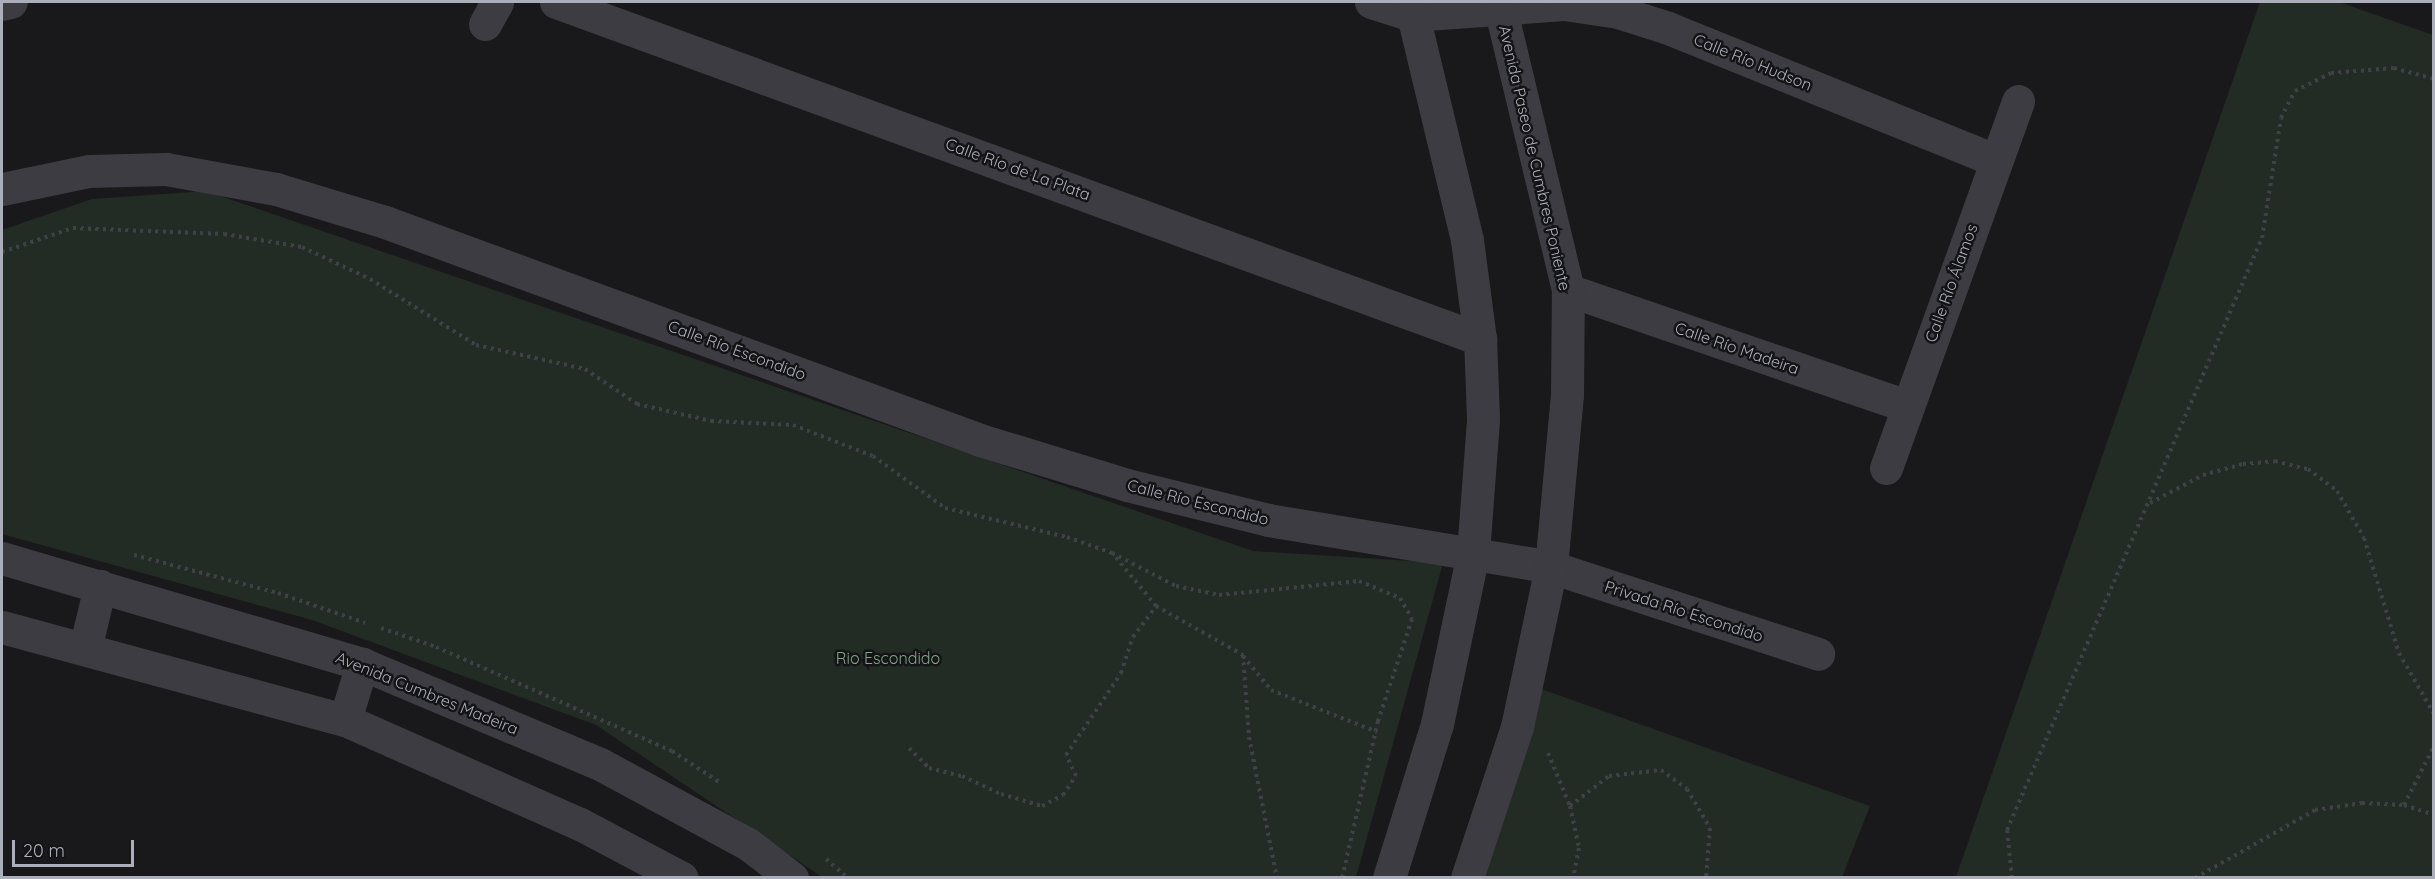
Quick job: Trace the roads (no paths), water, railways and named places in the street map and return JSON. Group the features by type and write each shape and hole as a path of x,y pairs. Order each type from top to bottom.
{"street":[{"path":"2,4 11,2"},
{"name":"Calle Río de La Plata","path":"556,2 1480,339"},
{"path":"1371,2 1411,8 1467,240 1480,339 1483,419 1473,553 1437,724 1389,878"},
{"name":"Calle Río Hudson","path":"1411,8 1564,4 1618,12 1658,25 1995,160"},
{"name":"Avenida Paseo de Cumbres Poniente","path":"1467,878 1517,727 1551,567 1567,395 1568,290 1500,5"},
{"name":"Calle Río Álamos","path":"1886,468 1906,406 2018,101"},
{"name":"Calle Río Escondido","path":"2,189 89,171 165,169 276,189 385,222 980,440 1127,485 1268,520 1551,567"},
{"name":"Calle Río Madeira","path":"1568,290 1906,406"},
{"name":"Avenida Cumbres Madeira","path":"2,558 362,664 600,764 748,844 792,878"},
{"name":"Privada Río Escondido","path":"1551,567 1818,654"},
{"path":"85,649 100,586"},
{"path":"2,627 345,720 580,824 682,878"},
{"path":"345,720 362,664"}],"park label":[{"name":"Rio Escondido","path":"888,658"}]}
